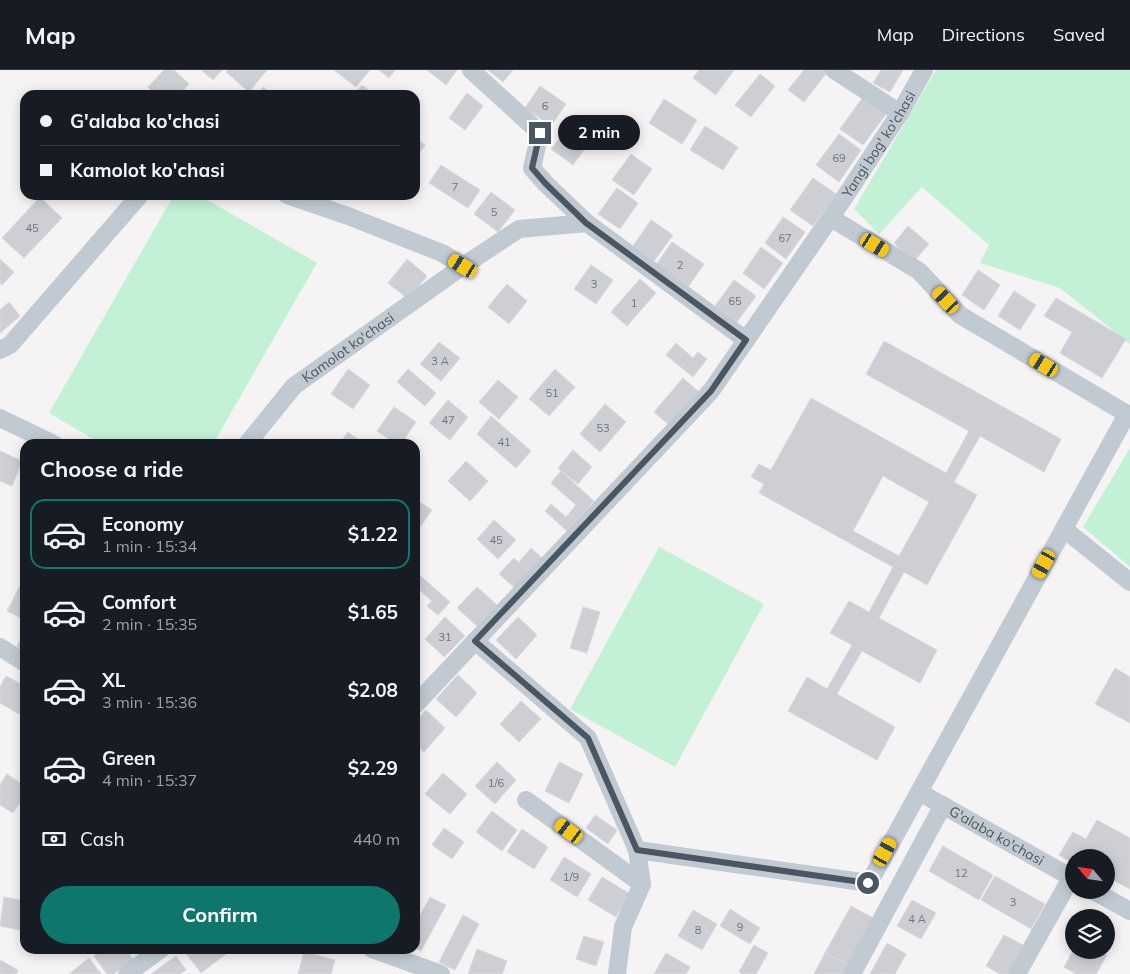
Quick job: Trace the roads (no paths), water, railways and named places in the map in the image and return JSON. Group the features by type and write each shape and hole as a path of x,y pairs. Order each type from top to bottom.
{"street":[{"path":"471,70 540,133 532,168 545,183 586,223 746,340"},
{"path":"834,70 900,113"},
{"name":"Yangi bog' ko'chasi","path":"420,700 711,391 831,218 900,113 924,70"},
{"path":"0,350 10,345 136,200"},
{"path":"302,200 434,250 463,266"},
{"path":"637,850 868,883 1127,414 960,315 919,272 831,218"},
{"name":"Kamolot ko'chasi","path":"251,439 294,386 463,266 519,229 586,223"},
{"path":"0,418 44,439"},
{"path":"1064,530 1130,582"},
{"path":"475,641 588,738 637,850 642,884 623,927 617,974"},
{"path":"0,647 20,660"},
{"name":"G'alaba ko'chasi","path":"919,792 1065,874"},
{"path":"526,800 642,884"},
{"path":"852,974 943,805"},
{"path":"1017,974 1065,893"},
{"path":"1108,899 1130,911"},
{"path":"127,974 154,954"},
{"path":"386,954 441,974"}]}
